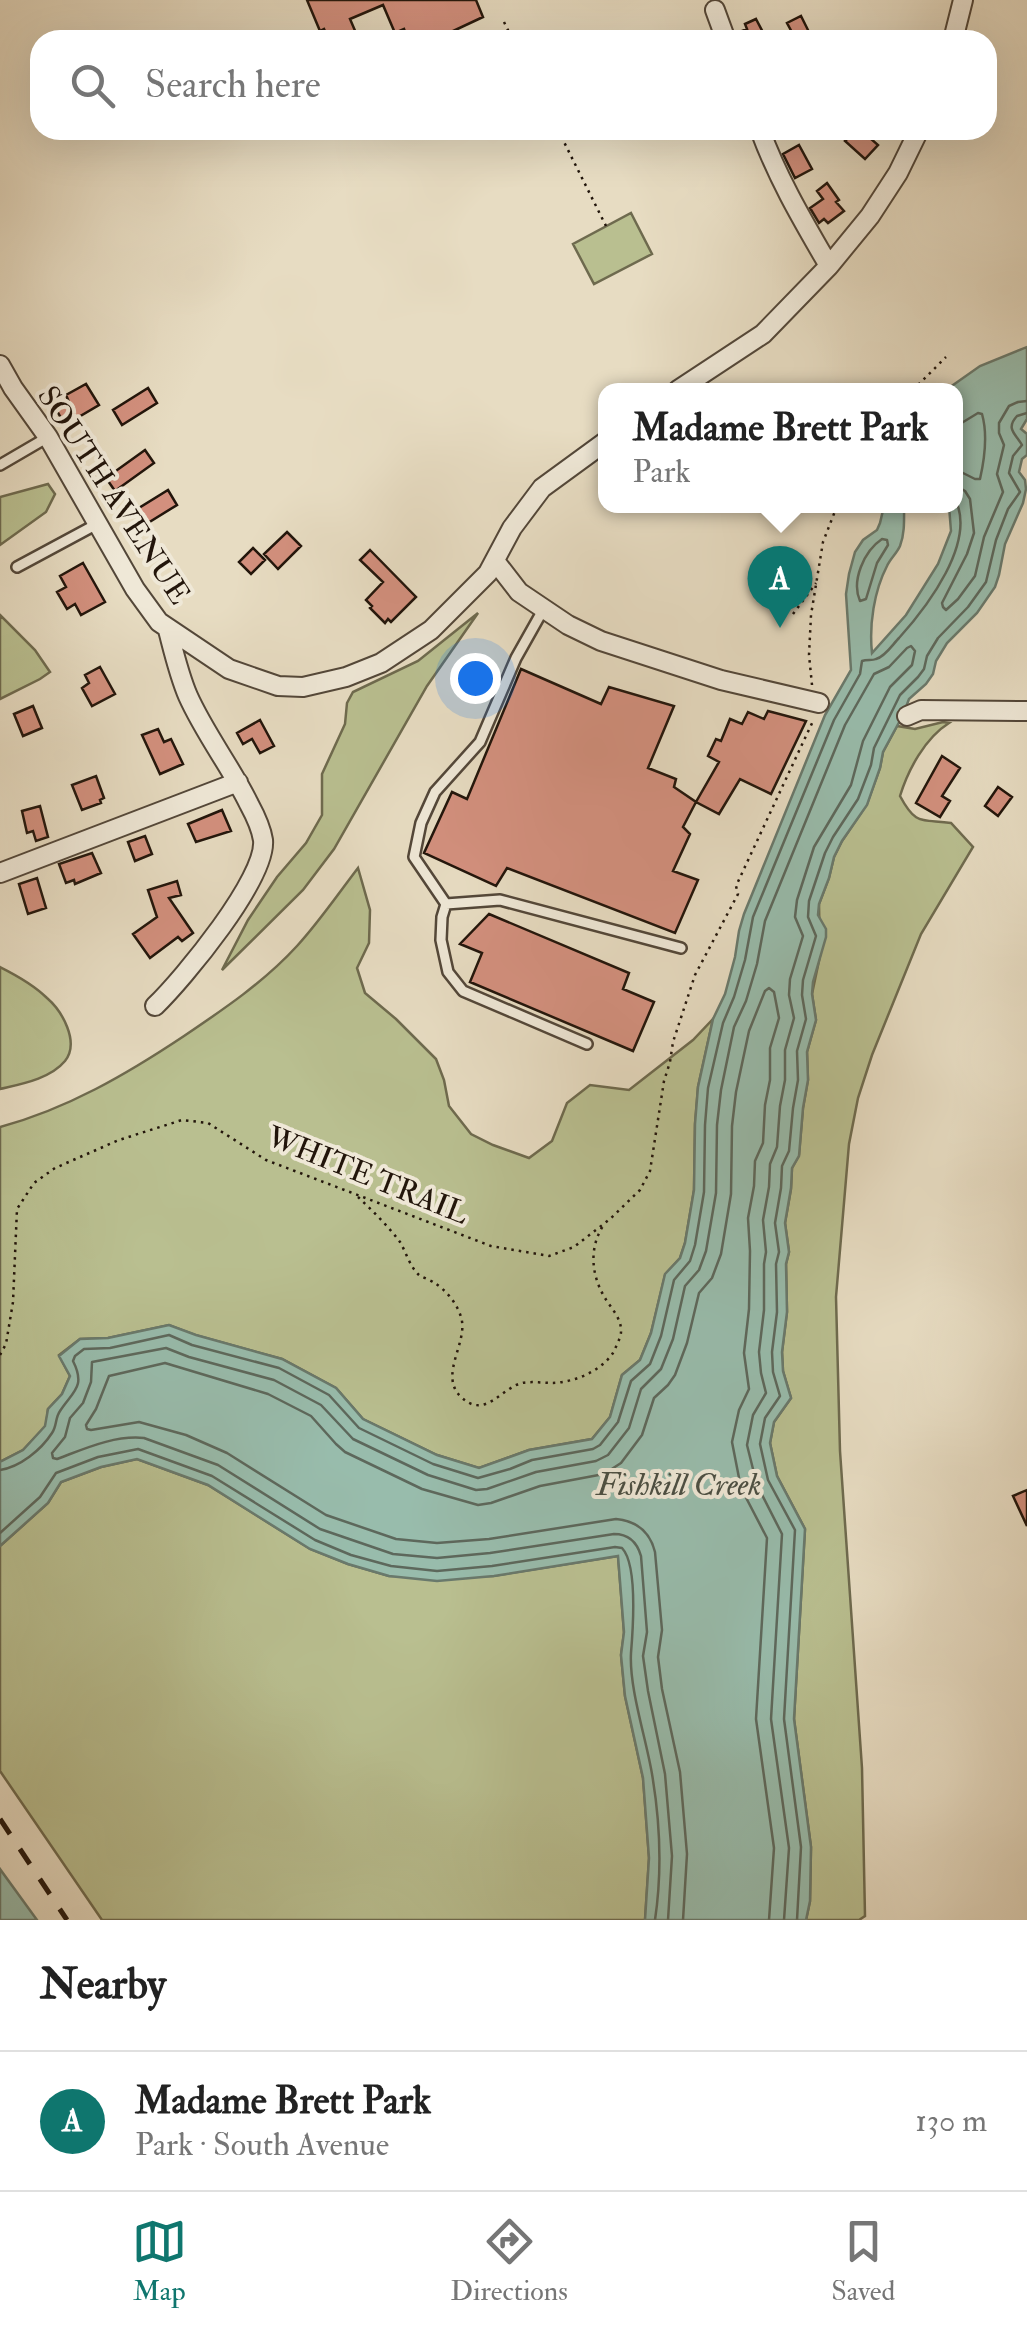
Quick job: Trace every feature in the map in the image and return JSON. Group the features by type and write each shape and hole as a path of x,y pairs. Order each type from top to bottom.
{"street":[{"path":"955,30 962,0"},
{"path":"715,10 722,30"},
{"path":"764,140 790,200 829,266"},
{"path":"688,383 762,334 829,266 870,216 914,140"},
{"name":"SOUTH AVENUE","path":"0,364 6,392 48,437 152,614 168,630 228,669 278,686 303,687 346,678 381,663 431,630 488,573 512,528 542,488 598,447"},
{"path":"495,561 520,592 568,625 601,641 816,706"},
{"path":"156,1006 211,942 237,902 263,842 258,822 238,782 189,698 168,630"},
{"path":"907,716 921,710 1027,711"},
{"path":"0,874 238,782"}],"lane":[{"path":"0,464 48,437"},
{"path":"17,567 98,524"},
{"path":"446,904 414,857 421,823 435,792 480,742 516,658 544,610"},
{"path":"446,904 500,900 681,948"},
{"path":"446,904 441,940 448,972 464,991 586,1044"}],"path":[{"path":"504,22 508,30"},
{"path":"563,140 606,226"},
{"path":"921,383 946,357"},
{"path":"816,706 809,655 810,615 822,542 834,513"},
{"path":"793,614 817,581"},
{"name":"WHITE TRAIL","path":"0,1355 14,1302 16,1209 34,1184 55,1168 119,1140 182,1120 208,1123 266,1160 492,1246 549,1256 574,1248 606,1223 640,1190 650,1171 672,1042 695,975 738,894 736,886 816,706"},
{"path":"352,1193 399,1241 420,1276 444,1289 456,1307 463,1332 452,1372 461,1397 475,1405 496,1400 520,1383 557,1383 583,1376 598,1368 612,1353 621,1331 616,1312 596,1278 593,1246 606,1223"}],"shaded area":[{"path":"631,213 652,254 594,284 573,244"},
{"path":"48,484 55,494 46,512 0,545 0,497"},
{"path":"478,613 427,686 334,849 303,890 222,970 248,920 306,843 322,815 322,774 345,724 347,703 353,692 418,661"},
{"path":"0,615 35,650 50,672 0,699"},
{"path":"949,723 918,755 900,796 915,817 951,823 973,847 921,934 858,1098 849,1144 836,1297 840,1451 862,1768 865,1916 859,1920 806,1920 811,1847 794,1719 805,1529 777,1476 770,1443 774,1422 791,1398 782,1352 789,1252 785,1223 792,1168 799,1155 808,1080 807,1052 816,1020 812,994 820,956 819,904 834,857 867,804 883,752 897,726 915,729"},
{"path":"358,868 370,910 369,943 357,968 365,993 436,1059 449,1106 471,1134 493,1145 529,1158 552,1141 567,1103 590,1085 629,1090 693,1040 713,1019 698,1087 694,1190 685,1243 680,1258 665,1275 651,1333 640,1360 622,1375 610,1417 592,1439 529,1450 479,1468 437,1455 363,1419 336,1388 282,1359 169,1325 108,1338 80,1339 59,1355 70,1376 62,1394 48,1409 46,1426 23,1450 0,1462 0,1127 49,1111 96,1089 229,1005 297,946"},
{"path":"0,967 53,1004 67,1027 71,1045 65,1061 51,1072 0,1089"},
{"path":"137,1459 208,1485 310,1549 389,1576 493,1576 618,1556 625,1696 643,1778 649,1858 645,1920 102,1920 0,1771 0,1546 48,1503 61,1482"}],"water":[{"name":"Fishkill Creek","path":"1027,347 1027,419 1021,429 1027,434 1027,455 1019,472 1025,480 1023,503 1005,544 995,587 977,613 947,643 926,684 909,699 883,752 867,805 834,857 819,904 818,915 826,937 813,982 816,1020 807,1052 808,1080 799,1156 792,1168 785,1223 789,1252 782,1352 791,1398 774,1422 770,1443 777,1476 805,1529 794,1719 811,1847 806,1920 645,1920 649,1858 643,1778 625,1696 618,1556 437,1581 389,1576 310,1549 208,1485 137,1459 61,1482 48,1503 0,1546 0,1462 23,1450 45,1426 48,1409 62,1394 70,1376 59,1356 80,1339 108,1338 169,1325 282,1359 336,1388 363,1419 437,1455 479,1468 529,1450 592,1439 610,1417 622,1375 640,1360 651,1333 665,1274 680,1258 685,1243 694,1190 698,1087 713,1019 725,994 744,914 825,715 851,670 846,594 855,552 877,530 882,513 904,513 902,541 882,576 876,597 872,653 906,615 938,564 951,531 950,513 963,513 963,383 956,383 980,366"},
{"path":"0,1869 37,1920 0,1920"}],"building":[{"path":"307,0 476,0 483,17 455,30 394,30 383,5 350,19 355,30 320,30"},
{"path":"801,16 808,30 791,30 787,23"},
{"path":"756,19 762,30 744,30 745,24"},
{"path":"872,140 878,145 865,159 845,141"},
{"path":"799,145 812,169 795,178 783,154"},
{"path":"827,183 844,211 828,223 824,219 819,223 810,208 823,199 817,191"},
{"path":"86,384 99,405 65,425 56,409 69,402 66,395"},
{"path":"148,388 157,403 122,425 113,410"},
{"path":"145,450 154,463 115,491 106,478"},
{"path":"168,490 177,505 143,526 134,511"},
{"path":"287,532 301,546 278,569 264,554"},
{"path":"253,548 265,560 251,574 239,562"},
{"path":"370,550 416,597 391,622 388,619 385,623 366,600 383,582 360,560"},
{"path":"83,563 105,602 81,615 75,604 67,609 57,592 66,587 60,576"},
{"path":"100,667 115,694 92,706 82,688 89,683 85,675"},
{"path":"521,669 601,704 609,687 674,706 648,768 676,779 674,787 696,802 683,827 690,834 673,871 698,880 675,933 507,868 496,886 424,853 452,792 467,799"},
{"path":"33,706 42,728 23,736 14,714"},
{"path":"768,711 806,721 771,794 740,779 719,814 696,802 719,762 708,756 716,739 721,741 730,719 742,724 748,712 764,719"},
{"path":"260,720 274,746 260,753 252,739 243,744 237,733"},
{"path":"158,729 164,742 171,739 183,764 160,774 142,735"},
{"path":"942,756 960,768 942,796 950,801 940,817 916,803"},
{"path":"96,776 104,798 82,810 72,785"},
{"path":"998,787 1012,797 998,816 985,806"},
{"path":"40,806 48,837 36,841 33,831 27,833 22,811"},
{"path":"222,810 231,831 196,842 188,824"},
{"path":"145,836 152,854 135,861 128,842"},
{"path":"92,853 101,873 75,884 74,880 66,883 59,864"},
{"path":"37,878 46,908 28,914 19,884"},
{"path":"177,881 181,895 169,898 193,933 182,941 178,937 150,958 133,934 157,917 148,890"},
{"path":"489,914 629,973 623,989 654,1002 633,1051 470,982 482,953 460,944"},
{"path":"1027,1490 1027,1526 1013,1496"}],"railway":[{"path":"0,1819 67,1920"}],"place":[{"name":"Madame Brett Park","path":"780,628"}]}
